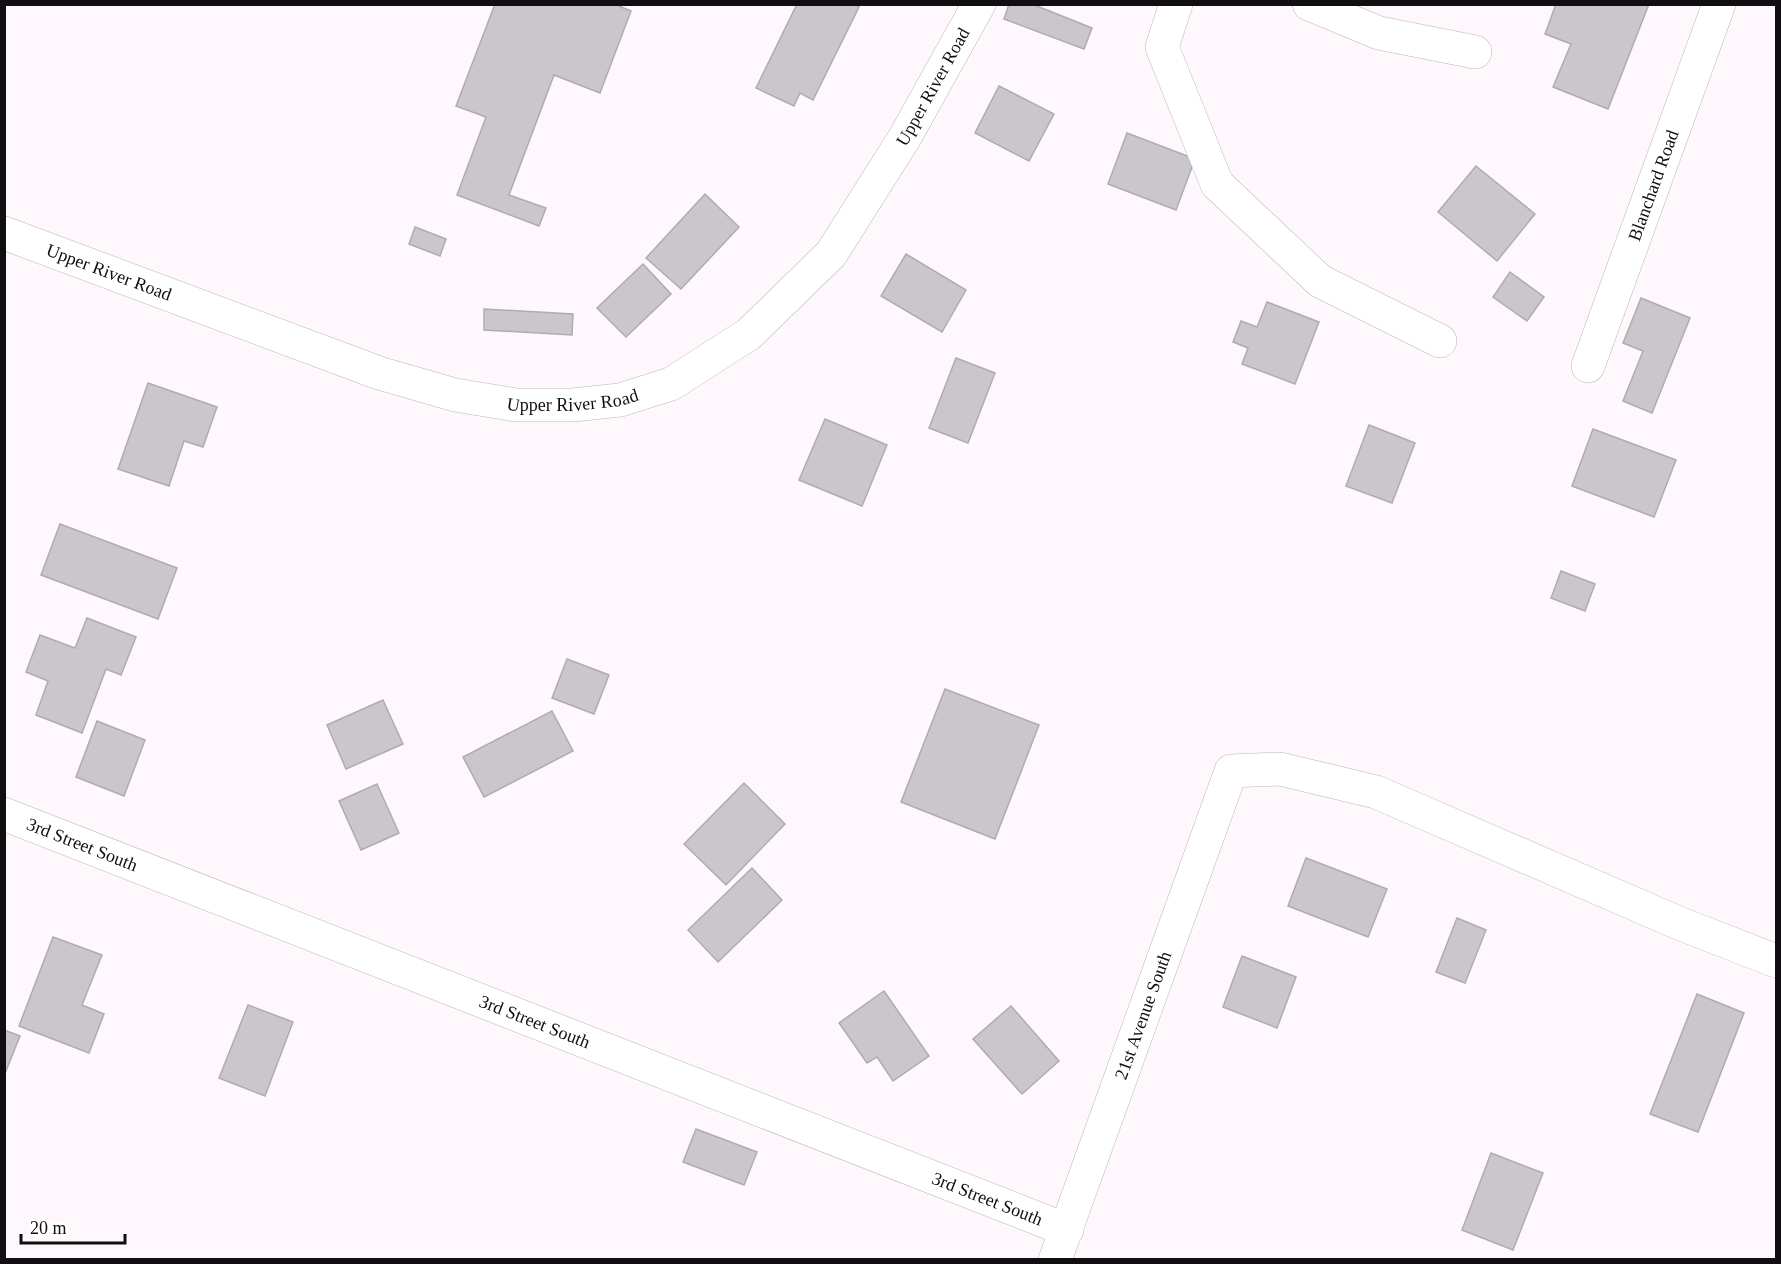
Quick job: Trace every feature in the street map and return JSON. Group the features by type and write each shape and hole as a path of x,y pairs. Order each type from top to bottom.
{"street":[{"name":"Upper River Road","path":"4,233 379,373 455,395 516,405 573,405 620,400 671,384 749,334 831,254 905,136 980,4"},
{"path":"1176,4 1162,47 1217,184 1320,280 1440,341"},
{"path":"1308,4 1379,33 1475,52"},
{"name":"Blanchard Road","path":"1588,366 1719,4"},
{"name":"21st Avenue South","path":"1060,1245 1231,771 1280,769 1376,792 1681,924 1776,961"},
{"name":"3rd Street South","path":"4,814 1060,1245"}],"building":[{"path":"495,4 614,4 631,11 600,93 554,75 509,195 546,208 539,226 457,195 486,117 456,106"},
{"path":"797,4 853,4 859,7 813,100 800,93 794,106 756,88"},
{"path":"1009,4 1032,4 1092,28 1084,49 1004,19"},
{"path":"1556,4 1649,4 1608,109 1553,87 1571,44 1545,34"},
{"path":"999,86 1054,114 1029,161 975,133"},
{"path":"1127,133 1195,159 1176,210 1108,184"},
{"path":"1476,166 1535,214 1497,261 1438,212"},
{"path":"705,194 739,227 681,289 646,258"},
{"path":"415,227 446,239 440,256 409,244"},
{"path":"906,254 966,290 942,332 881,296"},
{"path":"643,264 671,294 626,337 597,308"},
{"path":"1510,272 1544,297 1527,321 1493,297"},
{"path":"1641,298 1690,318 1652,413 1623,401 1643,351 1623,343"},
{"path":"1267,302 1319,322 1295,384 1242,364 1248,348 1233,342 1241,321 1257,327"},
{"path":"484,309 573,314 572,335 484,330"},
{"path":"956,358 995,373 968,443 929,428"},
{"path":"148,383 217,407 203,447 184,441 169,486 118,469"},
{"path":"825,419 887,445 862,506 799,480"},
{"path":"1369,425 1415,443 1392,503 1346,486"},
{"path":"1593,429 1676,460 1654,517 1572,486"},
{"path":"60,524 177,568 158,619 41,575"},
{"path":"1561,571 1595,584 1585,611 1551,598"},
{"path":"87,618 136,637 121,675 106,669 82,733 36,715 48,681 26,672 40,635 75,648"},
{"path":"567,659 609,675 594,714 552,698"},
{"path":"945,689 1039,725 995,839 901,802"},
{"path":"383,700 403,744 346,769 327,725"},
{"path":"552,711 573,751 484,797 463,757"},
{"path":"97,721 145,740 124,796 76,777"},
{"path":"744,783 785,824 726,885 684,844"},
{"path":"377,784 399,833 361,850 339,801"},
{"path":"1306,858 1387,889 1368,937 1288,906"},
{"path":"752,868 782,900 718,962 688,930"},
{"path":"1457,918 1486,930 1465,983 1436,972"},
{"path":"53,937 102,955 82,1005 104,1014 89,1053 19,1026"},
{"path":"1242,956 1296,977 1277,1028 1223,1007"},
{"path":"884,991 929,1056 893,1081 877,1057 867,1063 839,1023"},
{"path":"1697,994 1744,1013 1698,1132 1650,1114"},
{"path":"248,1005 293,1022 265,1096 219,1078"},
{"path":"1011,1006 1059,1061 1022,1094 973,1039"},
{"path":"4,1030 20,1036 4,1076"},
{"path":"696,1129 757,1152 744,1185 683,1162"},
{"path":"1491,1153 1543,1173 1513,1250 1462,1230"}]}
